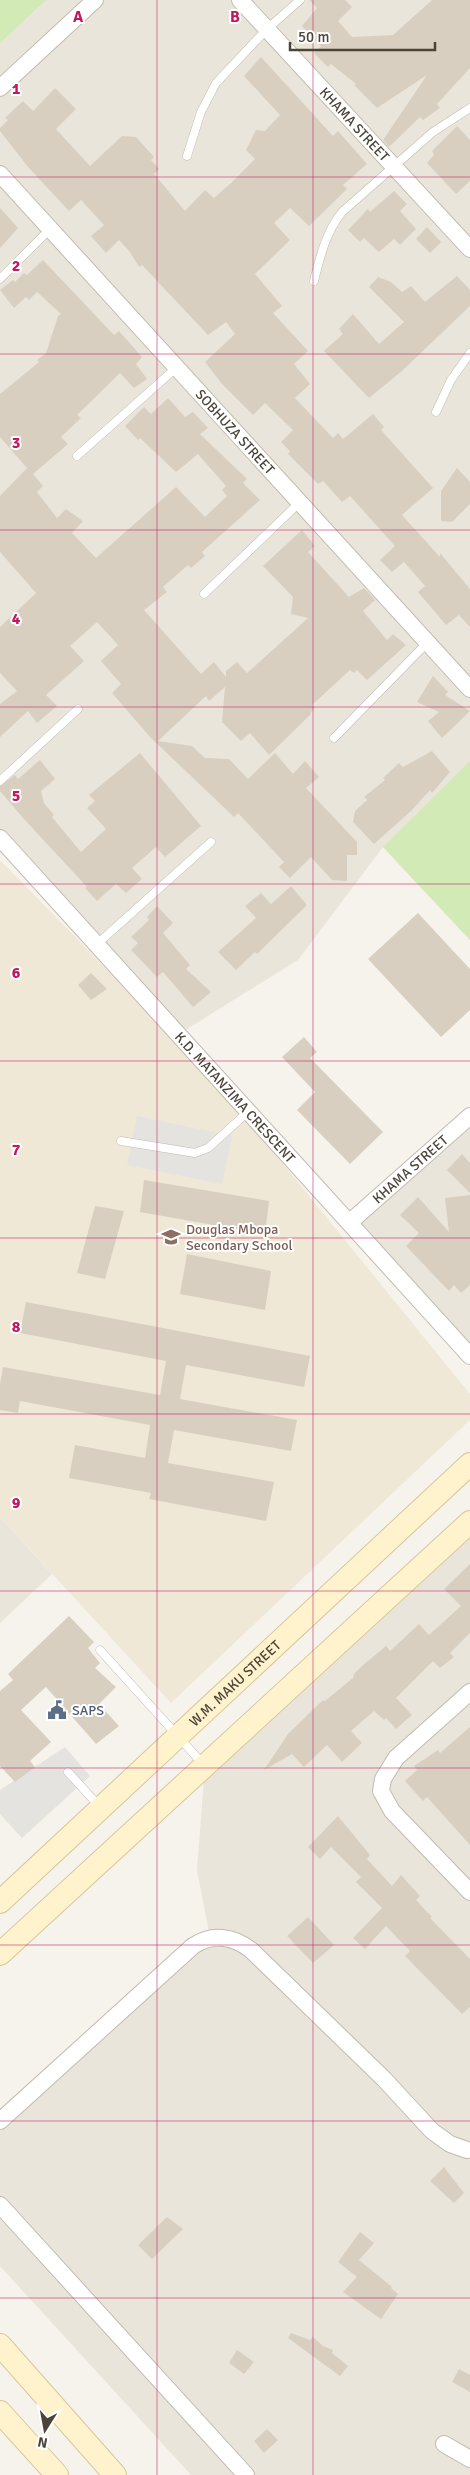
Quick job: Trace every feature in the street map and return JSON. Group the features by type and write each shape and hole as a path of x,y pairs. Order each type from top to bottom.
{"street":[{"path":"0,88 95,0"},
{"name":"KHAMA STREET","path":"240,0 470,249"},
{"name":"SOBHUZA STREET","path":"0,174 470,689"},
{"name":"K.D. MATANZIMA CRESCENT","path":"0,838 470,1356"},
{"name":"KHAMA STREET","path":"350,1222 470,1116"},
{"name":"W.M. MAKU STREET","path":"0,1902 470,1464"},
{"path":"0,1954 470,1522"},
{"path":"470,1692 396,1758 383,1779 381,1791 392,1811 470,1892"},
{"path":"0,2121 193,1946 210,1938 224,1938 239,1941 251,1950 384,2079 440,2138 467,2150"},
{"path":"0,2205 246,2475"},
{"path":"0,2345 115,2475"},
{"path":"0,2412 57,2475"},
{"path":"444,2444 470,2459"}],"lane":[{"path":"187,156 201,112 216,83 267,30 300,0"},
{"path":"314,281 333,224 355,200 433,132 470,108"},
{"path":"0,279 50,229"},
{"path":"436,412 450,380 470,353"},
{"path":"77,456 176,368"},
{"path":"204,594 299,503"},
{"path":"334,738 428,643"},
{"path":"0,780 78,709"},
{"path":"97,944 211,842"},
{"path":"120,1141 195,1154 208,1148 249,1111"},
{"path":"100,1650 205,1766"},
{"path":"68,1772 101,1808"}],"shaded area":[{"path":"0,0 470,0 470,940 383,847 298,960 179,1034 0,838"},
{"name":"Douglas Mbopa Secondary School","path":"0,860 214,1079 470,1394 470,1420 171,1703 0,1517"},
{"path":"137,1116 232,1136 222,1184 127,1165"},
{"path":"470,1116 470,1356 350,1222"},
{"path":"0,1517 52,1574 0,1623"},
{"path":"470,1522 470,2475 191,2475 0,2266 0,2121 210,1938 197,1870 205,1766"},
{"path":"65,1747 90,1776 22,1838 0,1814 0,1790"}],"green space":[{"path":"0,0 46,0 0,43"},
{"path":"470,761 470,940 383,847"}],"building":[{"path":"309,0 345,0 352,7 338,21 352,37 393,35 432,0 470,0 470,68 437,104 440,108 423,120 420,117 389,147 383,140 427,75 377,108 354,85 356,84 331,64 328,67 314,53 321,46 302,26 317,8"},
{"path":"261,57 333,136 338,131 367,164 343,185 347,189 309,226 290,208 274,223 290,240 255,274 282,306 273,313 308,351 294,364 310,384 295,398 333,438 338,433 343,439 373,414 384,427 381,430 433,488 402,515 440,557 440,553 470,589 470,627 459,615 446,625 418,592 425,586 404,562 392,572 380,560 395,546 350,496 342,502 323,481 318,484 288,454 290,451 281,442 293,430 265,403 253,415 222,384 205,362 235,334 226,322 208,335 142,265 139,267 130,252 119,240 106,253 91,236 104,225 81,200 69,211 29,168 0,131 0,128 8,120 5,118 23,101 33,111 55,88 76,109 56,129 90,166 122,136 136,137 154,157 151,160 159,169 154,174 185,211 205,190 214,198 255,159 246,150 256,130 265,131 280,115 244,76"},
{"path":"457,126 470,140 470,181 456,194 427,163 434,155 432,151"},
{"path":"394,191 407,204 400,211 416,229 400,245 394,239 379,252 364,238 360,242 348,230 368,209 370,212"},
{"path":"0,208 18,228 0,248"},
{"path":"427,227 441,242 430,253 416,239"},
{"path":"43,260 114,335 119,331 142,357 136,364 147,379 134,388 120,373 77,415 81,418 61,437 68,444 33,474 43,486 37,492 57,518 66,509 83,521 72,533 96,558 176,487 205,517 227,496 222,490 226,486 198,454 176,472 140,438 138,440 125,426 144,407 151,414 168,398 185,417 193,412 208,428 200,434 247,479 243,483 260,500 202,552 205,556 191,568 188,565 163,587 167,592 144,610 201,674 214,662 226,677 226,671 237,662 247,673 308,618 291,614 293,597 263,566 302,530 315,546 308,552 349,597 364,588 375,600 363,611 387,640 393,634 406,645 367,680 357,670 354,673 350,670 312,705 315,708 311,714 269,755 250,733 241,741 222,722 225,687 209,701 206,696 158,741 192,746 205,758 229,759 248,779 275,753 293,774 305,761 319,777 306,788 357,842 357,855 347,855 347,881 332,880 311,857 290,878 279,867 284,862 238,813 234,817 150,737 112,693 121,684 101,661 118,645 97,622 70,646 84,661 46,695 57,706 37,723 28,711 0,737 0,704 17,691 0,673 0,627 36,593 0,552 0,496 27,468 0,437 0,394 39,362 37,360 46,353 58,316 61,314 37,292 29,300 26,297 14,308 0,290 13,280 15,282 24,273 27,275"},
{"path":"457,276 470,290 470,306 402,371 369,398 324,351 343,334 339,329 353,314 379,344 404,322 369,287 378,277 391,282 402,292 411,286 425,302"},
{"path":"457,468 470,482 470,504 452,522 441,521 441,491"},
{"path":"433,676 448,692 445,695 470,711 442,738 428,721 439,712 417,702"},
{"path":"432,751 450,772 432,793 430,790 411,811 374,844 353,822 355,811 367,800 364,797 385,780 383,778 399,763 403,767"},
{"path":"140,753 201,826 165,857 156,847 132,868 142,879 126,893 116,884 97,901 85,888 87,887 0,791 0,786 15,775 18,779 40,760 55,779 41,791 44,803 54,815 52,817 81,852 106,829 87,808 95,801 89,795"},
{"path":"291,886 307,905 257,954 255,952 236,970 218,952 256,918 245,906 261,893 271,904"},
{"path":"157,906 173,923 163,933 190,965 186,969 211,992 193,1007 163,972 157,977 131,950 138,943 131,937 149,920 147,917"},
{"path":"418,913 470,969 470,1010 441,1037 368,959"},
{"path":"91,973 107,989 91,1000 78,985"},
{"path":"304,1037 317,1052 310,1058 383,1132 350,1164 297,1110 315,1092 282,1057"},
{"path":"462,1154 470,1163 470,1193 447,1170"},
{"path":"144,1180 269,1201 265,1234 140,1212"},
{"path":"470,1195 470,1285 461,1293 454,1285 449,1291 406,1246 419,1233 400,1215 418,1197 449,1232 445,1198"},
{"path":"95,1206 124,1211 105,1279 77,1273"},
{"path":"187,1254 271,1271 265,1310 180,1294"},
{"path":"26,1302 310,1356 304,1387 186,1365 180,1399 297,1420 291,1451 174,1430 168,1463 274,1482 266,1521 149,1499 151,1493 69,1478 75,1445 145,1458 150,1425 20,1401 18,1413 0,1410 0,1384 3,1367 160,1395 166,1361 20,1333"},
{"path":"470,1564 470,1633 450,1653 454,1657 440,1668 433,1661 396,1698 412,1715 396,1729 386,1718 384,1720 374,1711 351,1731 362,1743 342,1762 327,1745 304,1767 292,1754 264,1770 288,1734 323,1700 325,1701 354,1677 353,1675 363,1665 386,1646 390,1651 419,1624 429,1635 461,1606 444,1589"},
{"path":"69,1616 94,1642 88,1648 100,1663 95,1668 116,1687 99,1704 119,1726 96,1744 46,1687 21,1710 51,1742 30,1761 35,1767 15,1782 0,1766 0,1691 13,1680 8,1674"},
{"path":"470,1727 470,1845 427,1797 423,1801 405,1781 417,1770 414,1766 438,1750 440,1753"},
{"path":"338,1816 370,1855 367,1859 392,1886 401,1875 420,1896 416,1900 432,1917 430,1918 470,1959 470,2007 462,2014 405,1956 410,1951 386,1926 365,1949 353,1938 382,1908 356,1882 361,1877 331,1847 320,1859 308,1847"},
{"path":"308,1917 334,1945 313,1963 287,1936"},
{"path":"444,2167 464,2193 454,2203 430,2181"},
{"path":"167,2217 183,2229 152,2259 138,2245"},
{"path":"360,2232 374,2243 359,2260 398,2294 381,2319 343,2292 357,2277 338,2262"},
{"path":"291,2333 310,2340 313,2337 323,2346 333,2350 332,2353 348,2366 340,2376 288,2338"},
{"path":"237,2350 254,2362 244,2374 229,2363"},
{"path":"459,2369 470,2375 470,2392 452,2382"},
{"path":"267,2429 278,2440 264,2453 254,2441"}],"place":[{"name":"Douglas Mbopa Secondary School","path":"171,1237"},
{"name":"SAPS","path":"57,1710"}]}
